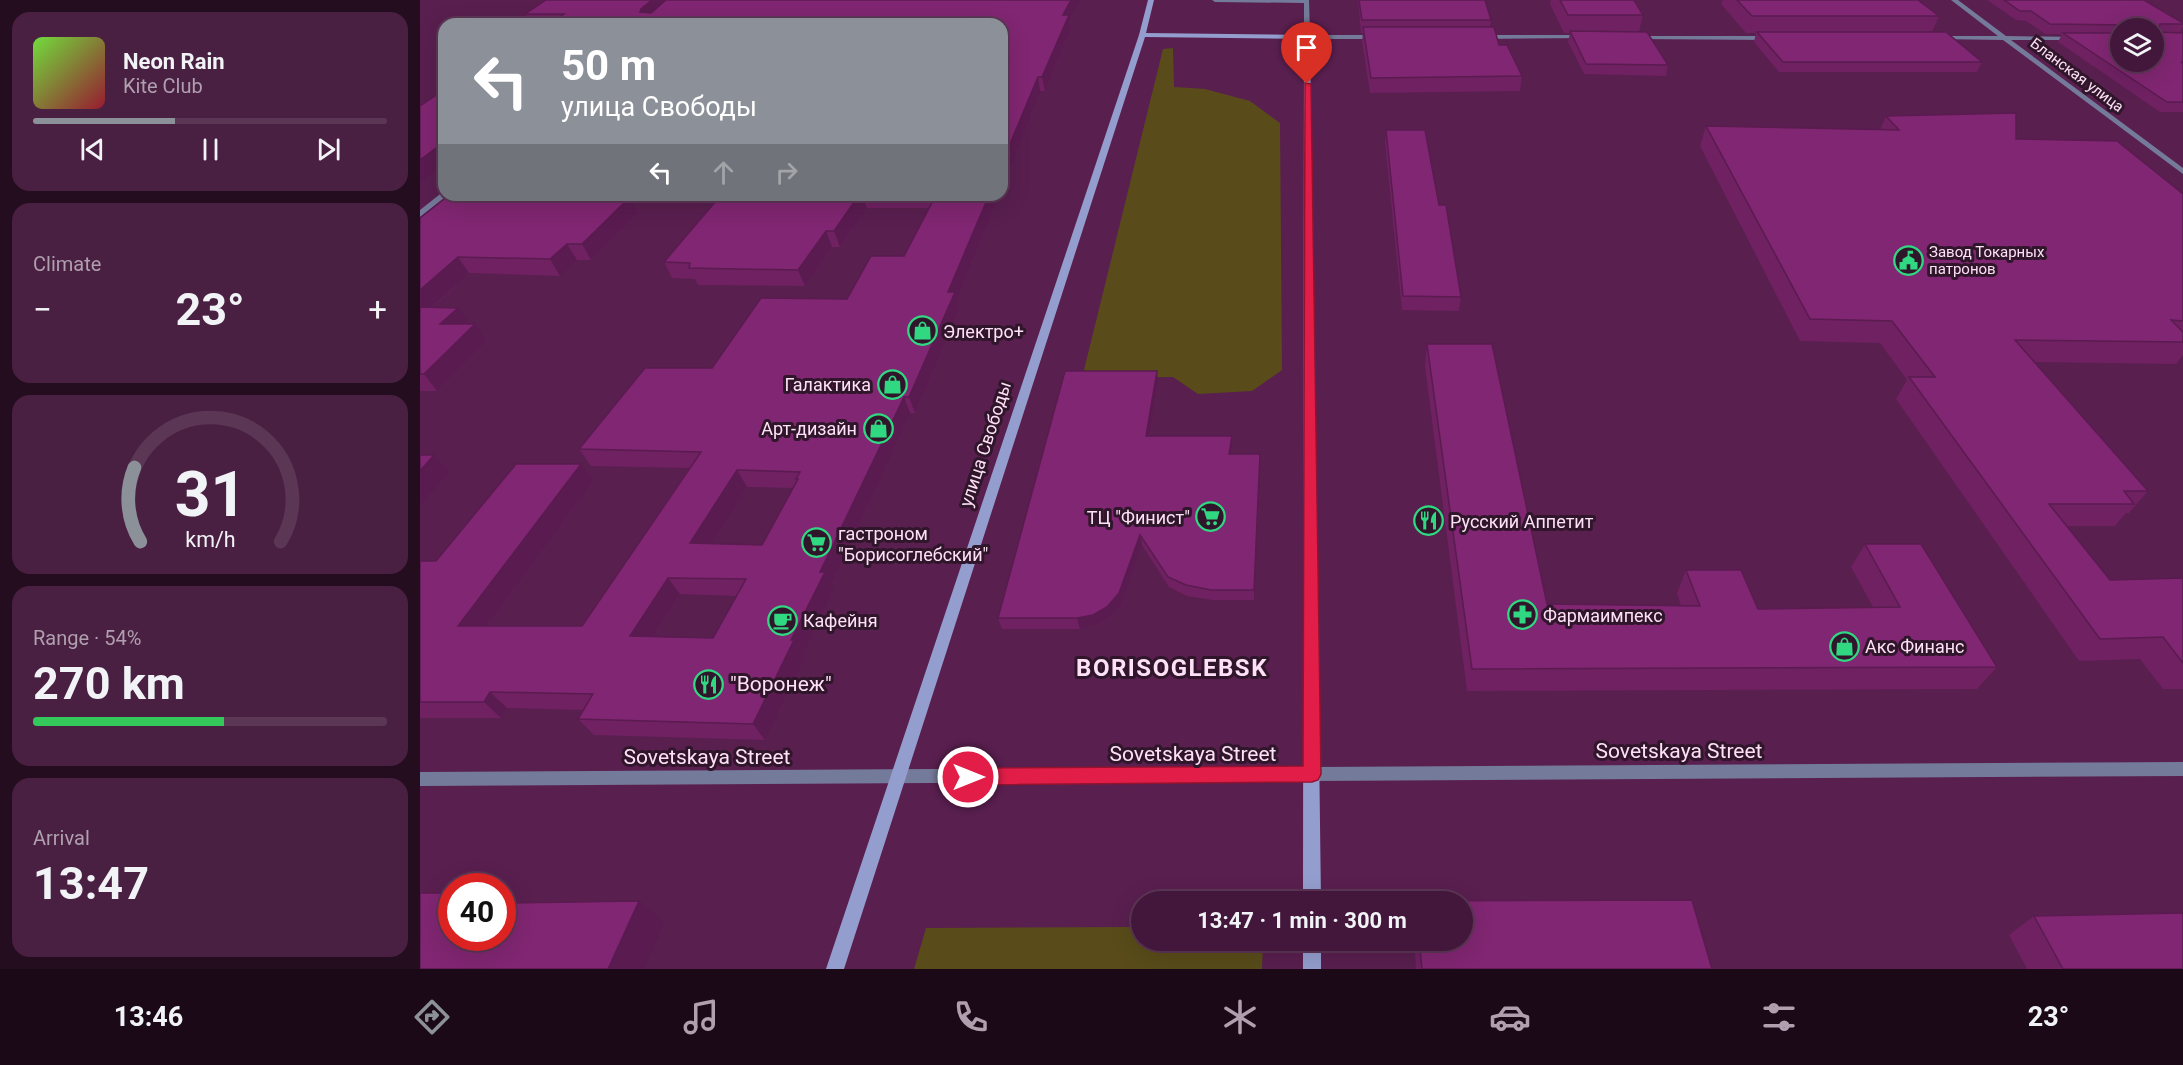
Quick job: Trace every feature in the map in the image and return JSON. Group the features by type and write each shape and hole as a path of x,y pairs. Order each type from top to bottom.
{"main road":[{"name":"улица Свободы","path":"835,969 1142,35 1151,0"},
{"path":"1142,35 1307,37 1312,891"},
{"path":"1312,951 1312,969"}],"street":[{"path":"1215,0 1307,0 1307,37 1383,37"},
{"name":"Бланская улица","path":"1954,0 2183,172"},
{"path":"1467,37 1598,37"},
{"path":"1622,37 1778,38"},
{"path":"1933,38 2086,38"},
{"path":"420,214 438,199"},
{"name":"Sovetskaya Street","path":"420,779 2183,769"}],"shaded area":[{"path":"1173,48 1174,87 1205,89 1250,101 1280,123 1282,370 1252,391 1198,394 1173,377 1082,378 1163,49"},
{"path":"1131,927 1131,951 1263,951 1262,969 914,969 926,928"}],"building":[{"path":"546,0 652,0 640,12 651,13 666,0 1071,0 1063,15 1069,15 1042,77 1038,77 1008,149 1008,18 558,18 564,14 525,14"},
{"path":"1359,0 1485,0 1491,20 1362,20"},
{"path":"1560,0 1634,0 1643,15 1568,15"},
{"path":"1737,0 1918,0 1939,16 1752,16"},
{"path":"2004,0 2144,0 2183,24 2164,24 2164,18 2110,18 2110,25 2050,24 2031,11 2020,11"},
{"path":"1363,27 1494,27 1499,45 1507,45 1522,76 1371,78"},
{"path":"1570,31 1647,32 1668,65 1586,64"},
{"path":"1757,32 1946,32 1982,62 1783,62"},
{"path":"2164,32 2183,33 2183,62 2181,62 2183,63 2183,102 2167,102 2122,72 2164,72"},
{"path":"2063,33 2110,33 2110,64"},
{"path":"438,94 438,146 420,160 420,106"},
{"path":"2016,113 2016,139 2117,141 2183,194 2183,321 2171,320 2183,332 2183,342 2015,340 2148,491 2124,491 2134,504 2049,504 2110,580 2183,578 2183,663 2163,637 2100,639 1909,377 1935,377 1892,321 1810,319 1706,126 1899,130 1886,116"},
{"path":"1386,130 1425,130 1439,205 1446,205 1461,297 1403,296"},
{"path":"441,201 626,201 582,244 567,244 550,259 458,257 420,290 420,218"},
{"path":"716,201 855,201 834,231 826,231 798,270 689,268 690,263 664,262"},
{"path":"933,201 986,201 948,292 955,292 909,397 904,397 820,572 825,572 753,724 578,719 593,694 490,692 484,702 420,702 420,561 436,561 516,464 581,464 458,626 582,626 701,452 579,449 645,368 712,368 761,298 847,299 871,256 904,256","holes":["737,470 800,472 762,545 690,543","668,578 746,579 713,638 630,636"]},
{"path":"420,307 458,308 440,324 475,324 424,374 420,374"},
{"path":"1427,344 1492,344 1547,604 1700,606 1686,570 1741,570 1758,609 1900,607 1865,544 1921,544 1997,667 1472,669"},
{"path":"1065,371 1157,371 1146,436 1232,436 1229,454 1260,454 1254,590 1211,590 1186,585 1168,577 1140,535 1119,593 1107,607 1093,615 1077,618 998,618"},
{"path":"420,455 434,455 420,471"},
{"path":"420,893 438,893 438,951 516,951 516,903 639,901 608,969 420,969"},
{"path":"1692,900 1712,969 1422,969 1420,951 1473,951 1473,901"},
{"path":"2183,913 2183,969 2063,969 2034,916"}],"place":[{"name":"Завод Токарных патронов","path":"1908,261"},
{"name":"Электро+","path":"922,331"},
{"name":"Галактика","path":"892,384"},
{"name":"Арт-дизайн","path":"878,428"},
{"name":"ТЦ \"Финист\"","path":"1211,517"},
{"name":"Русский Аппетит","path":"1429,521"},
{"name":"гастроном \"Борисоглебский\"","path":"817,543"},
{"name":"Фармаимпекс","path":"1522,615"},
{"name":"Кафейня","path":"782,620"},
{"name":"Акс Финанс","path":"1844,646"},
{"name":"\"Воронеж\"","path":"709,684"}],"district":[{"name":"BORISOGLEBSK","path":"1172,668"}],"route":[{"path":"968,777 1312,774 1307,84"}]}
